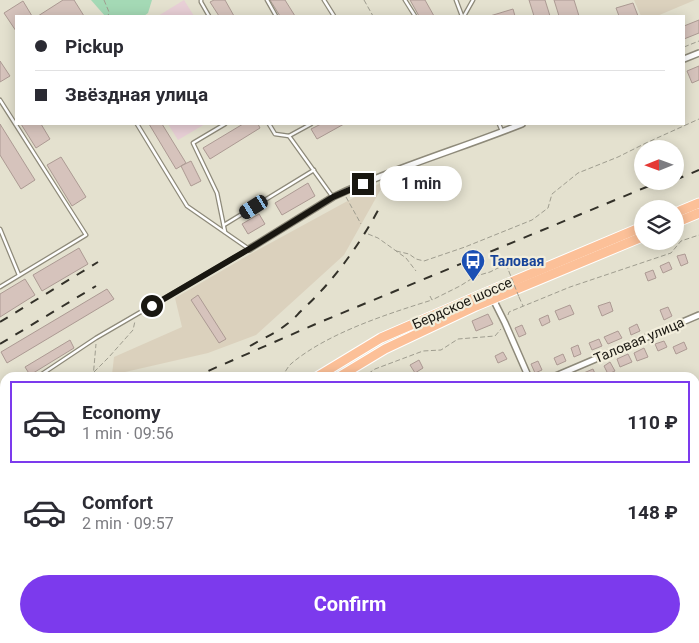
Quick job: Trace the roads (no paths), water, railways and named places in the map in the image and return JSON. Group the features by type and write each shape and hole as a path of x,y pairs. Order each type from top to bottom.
{"highway":[{"path":"684,209 699,203"},
{"path":"684,219 699,213"},
{"name":"Бердское шоссе","path":"325,372 381,338 634,230"},
{"path":"347,372 385,349 493,299 634,240"}],"street":[{"path":"685,60 699,53"},
{"path":"249,249 333,197 399,169 520,125"},
{"path":"493,299 526,372"},
{"name":"Таловая улица","path":"565,372 699,315"}],"lane":[{"path":"201,0 208,15"},
{"path":"267,0 275,15"},
{"path":"324,0 333,15"},
{"path":"406,0 414,15"},
{"path":"456,0 463,15"},
{"path":"464,15 473,0"},
{"path":"0,100 15,124"},
{"path":"0,286 86,235 16,125"},
{"path":"45,372 96,338 249,249 187,206 139,125"},
{"path":"223,125 193,143 218,192 225,232"},
{"path":"270,125 275,134 289,136 309,125"},
{"path":"500,125 502,132"},
{"path":"289,136 333,197"},
{"path":"224,225 314,170"},
{"path":"0,228 19,275"}],"railway":[{"path":"684,176 699,170"},
{"path":"206,372 318,323 639,190"},
{"path":"250,346 291,321 325,287 356,247 382,203"},
{"path":"0,322 98,262"},
{"path":"0,344 96,286"}],"place":[{"name":"Таловая","path":"473,282"}]}
